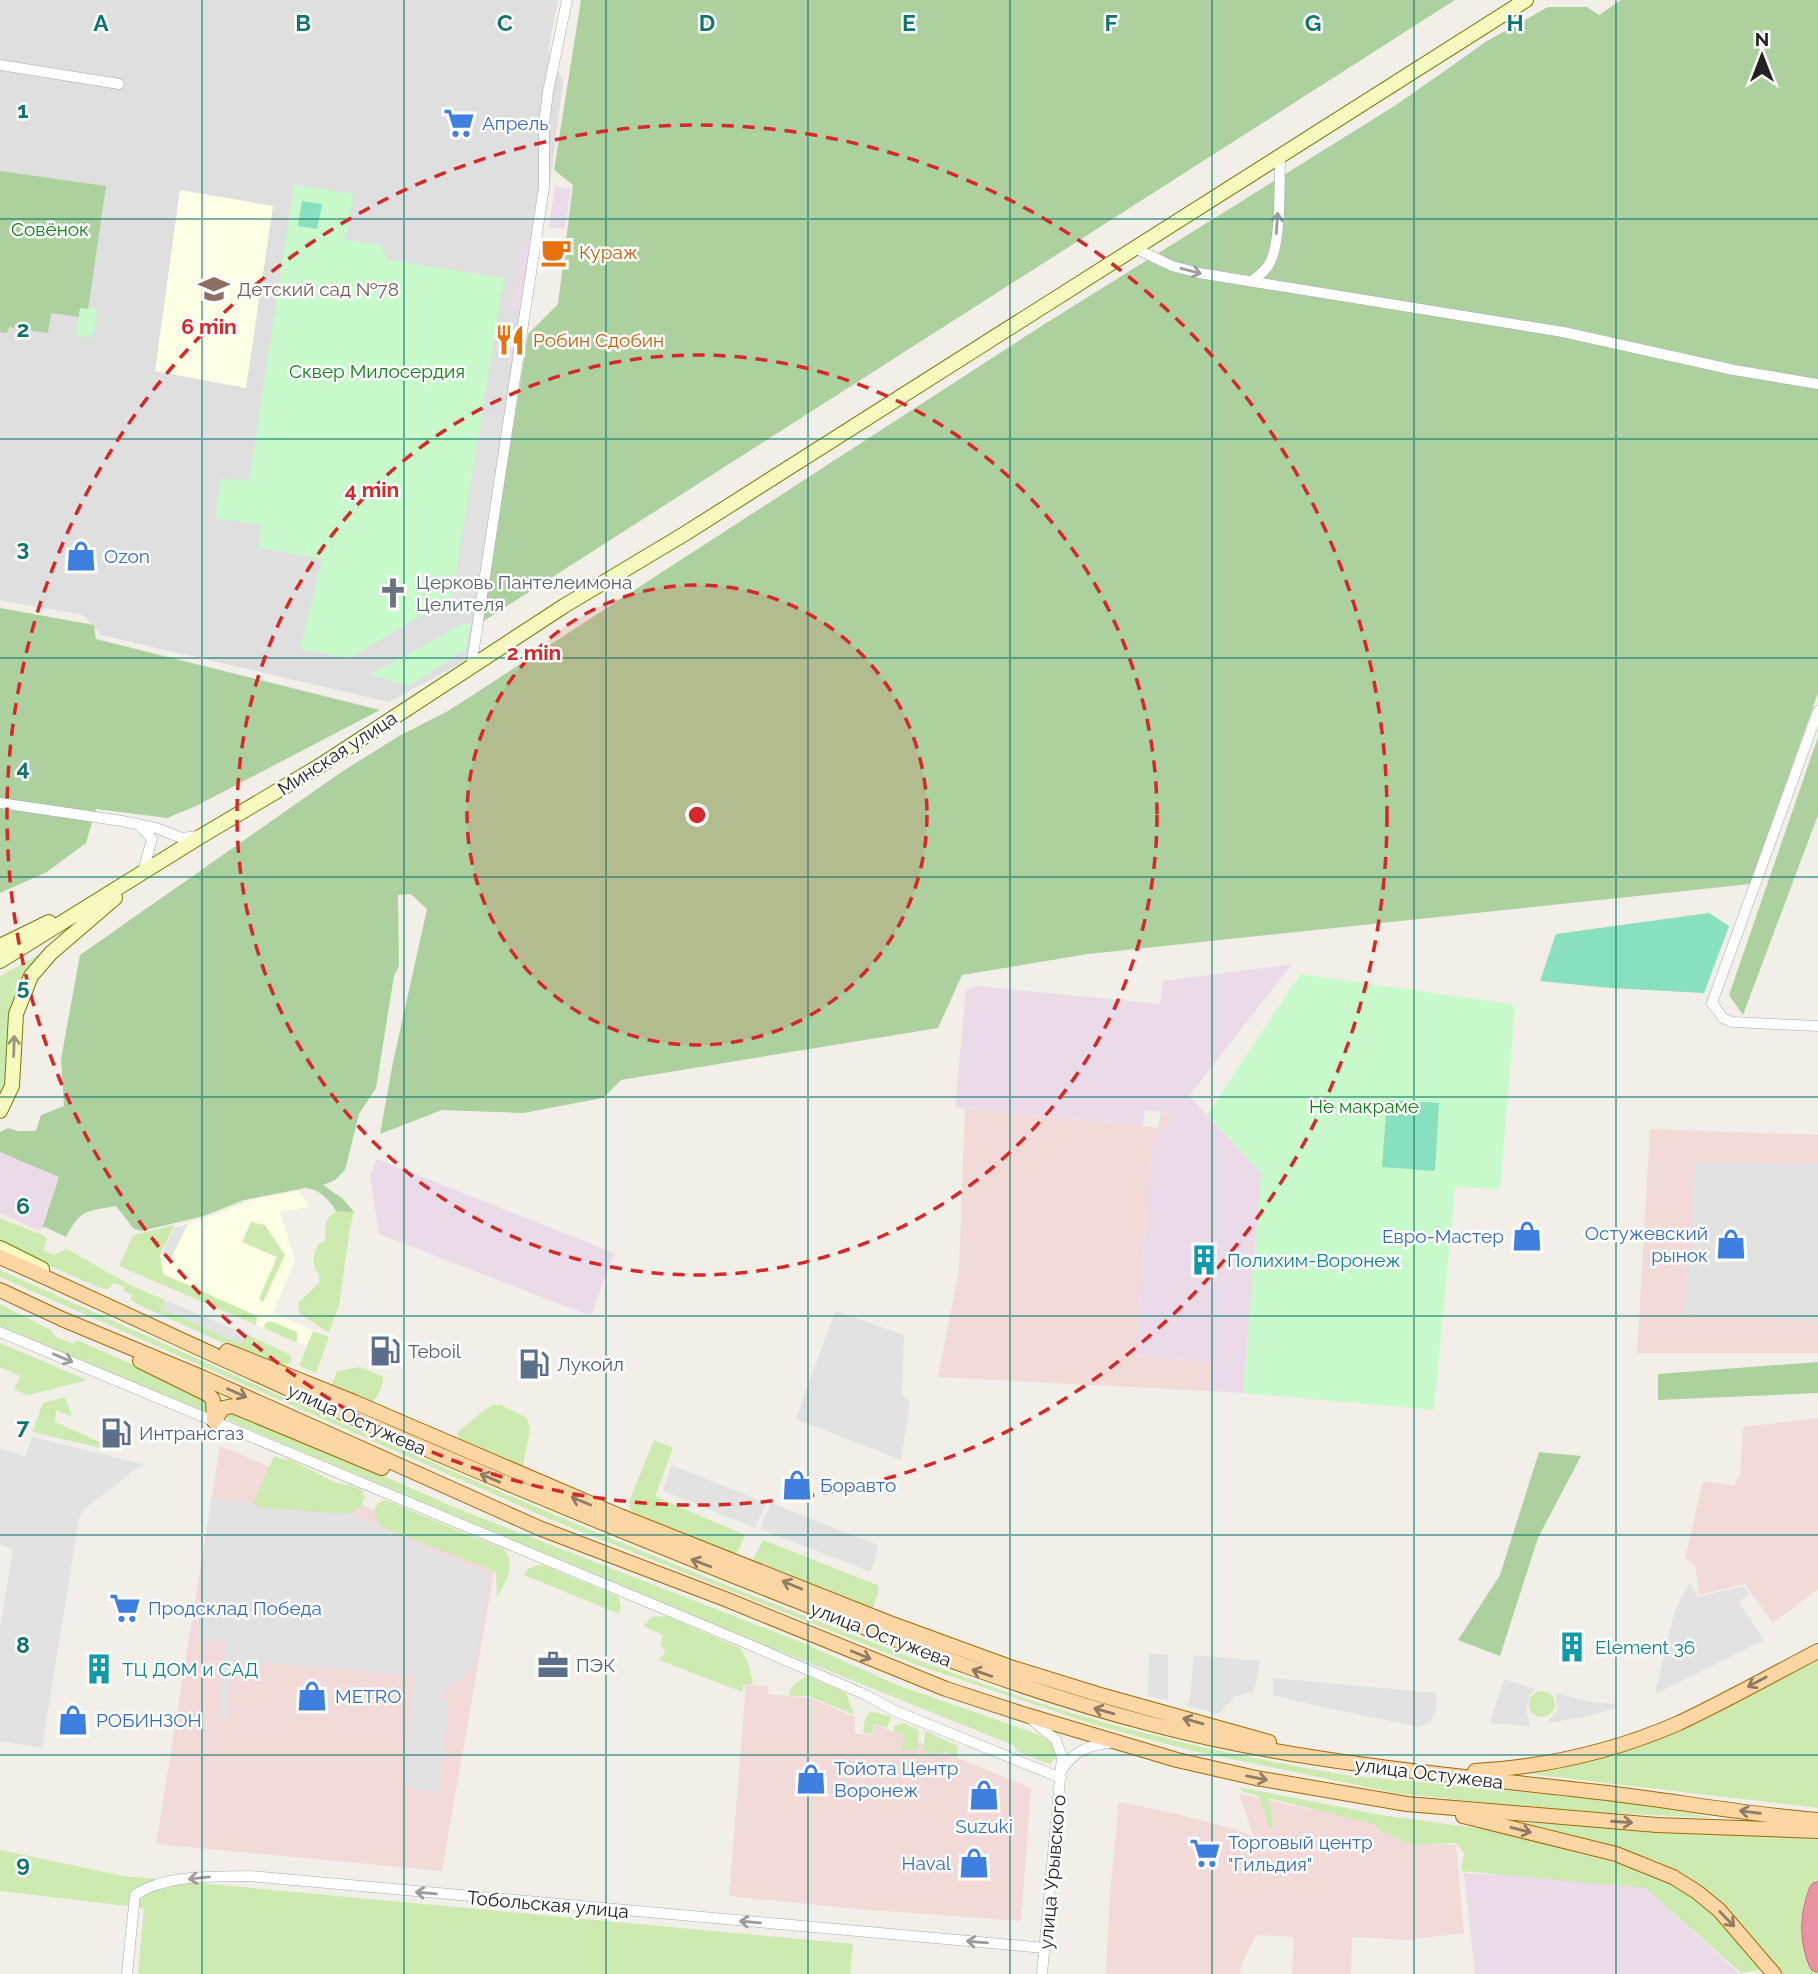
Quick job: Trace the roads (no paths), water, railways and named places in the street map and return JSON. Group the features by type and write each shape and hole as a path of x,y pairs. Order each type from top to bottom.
{"highway":[{"path":"1818,1891 1810,1923 1812,1945 1818,1962"}],"main road":[{"name":"улица Остужева","path":"0,1257 108,1304 283,1387 532,1496 972,1670 1046,1694 1149,1724 1229,1743 1354,1764 1818,1820"},
{"name":"улица Остужева","path":"0,1292 206,1379 540,1528 946,1689 1177,1760 1256,1778 1407,1804 1657,1825 1818,1831"},
{"path":"62,1319 205,1392 213,1400 214,1421"},
{"path":"214,1421 222,1408 237,1408 389,1471 540,1528"},
{"path":"1432,1773 1548,1764 1613,1746 1678,1723 1818,1651"},
{"path":"1407,1804 1591,1847 1660,1870 1684,1883 1719,1910 1774,1974"}],"street":[{"path":"471,669 544,187 544,123 548,92 567,0"},
{"name":"Минская улица","path":"0,961 203,835 278,792 431,692 471,669 564,606 686,533 1526,0"},
{"path":"0,65 119,84"},
{"path":"1252,281 1267,269 1273,258 1278,225 1280,157"},
{"path":"1135,248 1172,266 1237,281 1252,281 1563,332 1734,370 1818,384"},
{"path":"1818,711 1712,1003 1723,1018 1732,1022 1818,1026"},
{"path":"0,803 122,821 156,828 182,838 203,835"},
{"path":"0,1111 12,1086 16,1014 31,976 51,953 142,874 152,844 150,835 140,826"},
{"path":"0,946 120,888"},
{"path":"0,1248 108,1304"},
{"path":"0,1332 751,1645 866,1695 895,1711 1061,1774"},
{"path":"1026,1715 1047,1731 1059,1745 1061,1774"},
{"path":"1061,1774 1072,1756 1082,1749 1097,1744 1123,1743"},
{"name":"улица Урывского","path":"1042,1974 1054,1824 1061,1774"},
{"name":"Тобольская улица","path":"127,1974 135,1895 147,1886 214,1877 250,1876 1045,1948"}],"place":[{"name":"Апрель","path":"459,123"},
{"name":"Кураж","path":"556,252"},
{"name":"Детский сад №78","path":"214,289"},
{"name":"Робин Сдобин","path":"510,340"},
{"name":"Ozon","path":"81,556"},
{"name":"Церковь Пантелеимона Целителя","path":"393,593"},
{"name":"Евро-Мастер","path":"1527,1236"},
{"name":"Остужевский рынок","path":"1731,1244"},
{"name":"Полихим-Воронеж","path":"1204,1260"},
{"name":"Teboil","path":"385,1351"},
{"name":"Лукойл","path":"534,1364"},
{"name":"Интрансгаз","path":"116,1433"},
{"name":"Боравто","path":"797,1485"},
{"name":"Продсклад Победа","path":"125,1608"},
{"name":"Element 36","path":"1572,1647"},
{"name":"ПЭК","path":"553,1665"},
{"name":"ТЦ ДОМ и САД","path":"99,1669"},
{"name":"METRO","path":"312,1696"},
{"name":"РОБИНЗОН","path":"73,1720"},
{"name":"Тойота Центр Воронеж","path":"811,1779"},
{"name":"Suzuki","path":"984,1795"},
{"name":"Торговый центр \"Гильдия\"","path":"1205,1853"},
{"name":"Haval","path":"974,1863"}],"park label":[{"name":"Совёнок","path":"50,229"},
{"name":"Сквер Милосердия","path":"377,371"},
{"name":"Не макраме","path":"1364,1106"}]}
